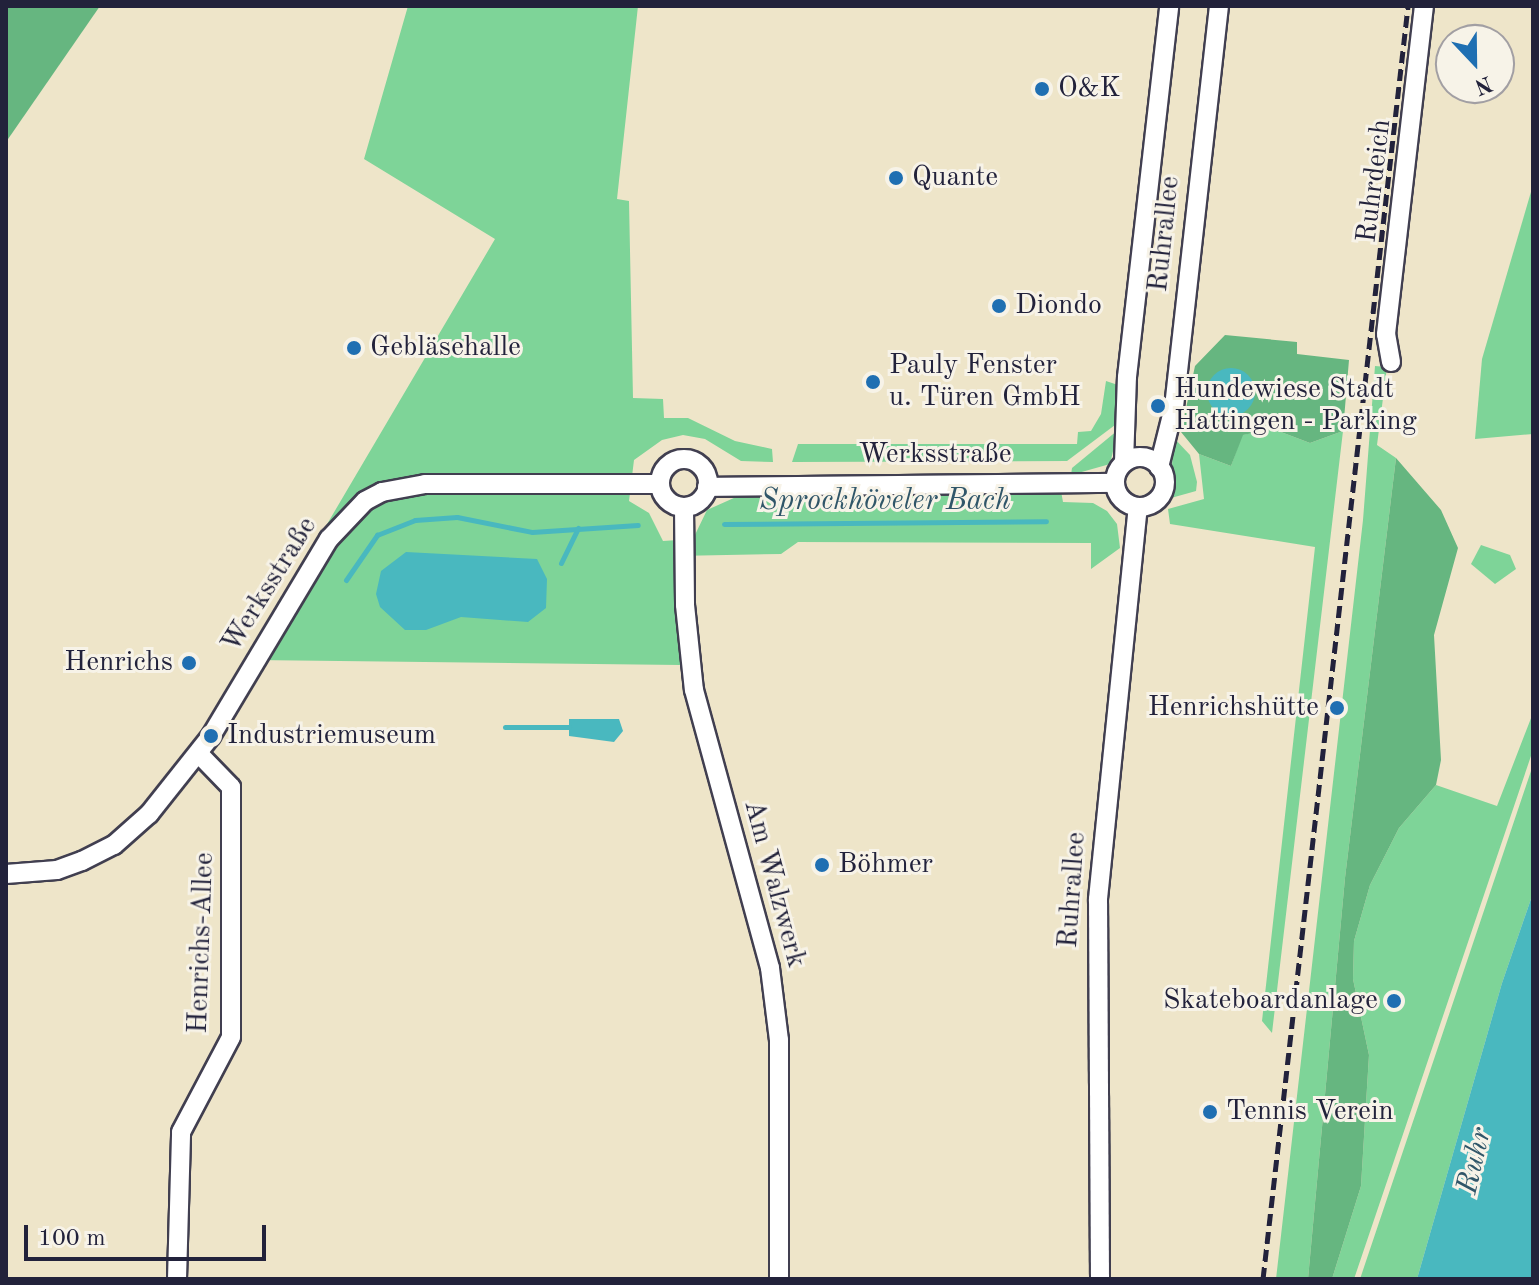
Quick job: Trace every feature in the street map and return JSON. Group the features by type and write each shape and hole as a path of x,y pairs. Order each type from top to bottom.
{"street":[{"name":"Ruhrallee","path":"1114,483 1124,462 1127,377 1169,6"},
{"name":"Ruhrallee","path":"1100,1279 1098,899 1138,507 1161,495 1159,467 1174,407 1219,6"},
{"name":"Ruhrdeich","path":"1391,362 1386,334 1424,6"},
{"path":"1124,462 1145,458 1159,467"},
{"path":"686,459 705,471 707,487 699,501 684,507 667,500 660,484 664,468 686,459"},
{"path":"1114,483 1122,500 1138,507"},
{"name":"Werksstraße","path":"707,487 1114,483"},
{"name":"Werksstraße","path":"6,874 57,870 100,854 149,814 199,754 329,539 365,501 382,492 425,484 660,484"},
{"name":"Am Walzwerk","path":"684,507 685,605 694,690 764,933 779,1040 779,1279"},
{"name":"Henrichs-Allee","path":"177,1279 181,1132 231,1037 232,797 225,776 199,754"}],"green space":[{"path":"6,6 100,6 6,142"},
{"path":"408,6 638,6 617,199 629,201 633,398 663,399 664,418 688,418 735,441 772,449 773,462 741,461 705,439 683,435 662,440 634,460 629,501 649,513 663,541 693,539 707,510 745,493 1061,491 1063,502 1093,503 1107,511 1117,524 1120,548 1091,569 1091,543 798,542 781,554 676,556 681,665 247,660 495,239 364,159"},
{"path":"1533,185 1533,434 1475,439 1482,359"},
{"path":"1225,335 1297,342 1297,354 1349,360 1343,431 1310,443 1273,429 1243,435 1231,466 1199,454 1181,432 1195,366"},
{"path":"1375,366 1387,367 1377,445 1396,458 1345,878 1308,1279 1276,1279 1363,520"},
{"path":"1106,381 1121,386 1119,422 1067,461 792,462 798,444 1077,444 1078,432 1091,431 1101,414"},
{"path":"1273,429 1310,443 1343,431 1272,1033 1262,1021 1315,547 1170,524 1168,509 1204,499 1199,454 1231,466 1242,435"},
{"path":"1118,430 1110,464 1071,475 1072,468"},
{"path":"1173,437 1190,455 1197,482 1196,491 1171,498"},
{"path":"1396,458 1441,510 1458,548 1434,635 1441,760 1436,785 1399,828 1370,885 1354,941 1353,979 1369,1055 1361,1186 1332,1279 1308,1279 1345,878"},
{"path":"1481,545 1510,555 1516,569 1495,584 1471,564"},
{"path":"1533,713 1533,750 1354,1279 1332,1279 1361,1186 1369,1055 1353,979 1354,941 1370,885 1399,828 1436,785 1497,806"},
{"path":"1533,765 1533,893 1502,983 1417,1279 1360,1279"}],"water":[{"path":"1231,368 1248,375 1255,392 1248,409 1231,416 1214,409 1207,392 1214,375"},
{"path":"406,552 537,559 547,579 546,608 528,622 461,617 426,630 405,630 380,607 376,594 381,571"},
{"path":"569,719 619,719 623,731 614,742 569,736"},
{"name":"Ruhr","path":"1533,893 1533,1279 1417,1279 1502,983"}],"waterway":[{"name":"Sprockhöveler Bach","path":"346,580 377,535 415,520 457,517 532,532 638,525"},
{"name":"Sprockhöveler Bach","path":"724,524 1046,521"},
{"path":"561,563 578,528"},
{"path":"505,727 569,727"}],"railway":[{"path":"1263,1279 1408,6"}],"place":[{"name":"O&K","path":"1042,89"},
{"name":"Quante","path":"896,178"},
{"name":"Diondo","path":"999,306"},
{"name":"Gebläsehalle","path":"354,348"},
{"name":"Pauly Fenster u. Türen GmbH","path":"873,382"},
{"name":"Hundewiese Stadt Hattingen - Parking","path":"1158,406"},
{"name":"Henrichs","path":"189,663"},
{"name":"Henrichshütte","path":"1337,708"},
{"name":"Industriemuseum","path":"211,736"},
{"name":"Böhmer","path":"822,865"},
{"name":"Skateboardanlage","path":"1394,1001"},
{"name":"Tennis Verein","path":"1210,1112"}]}
